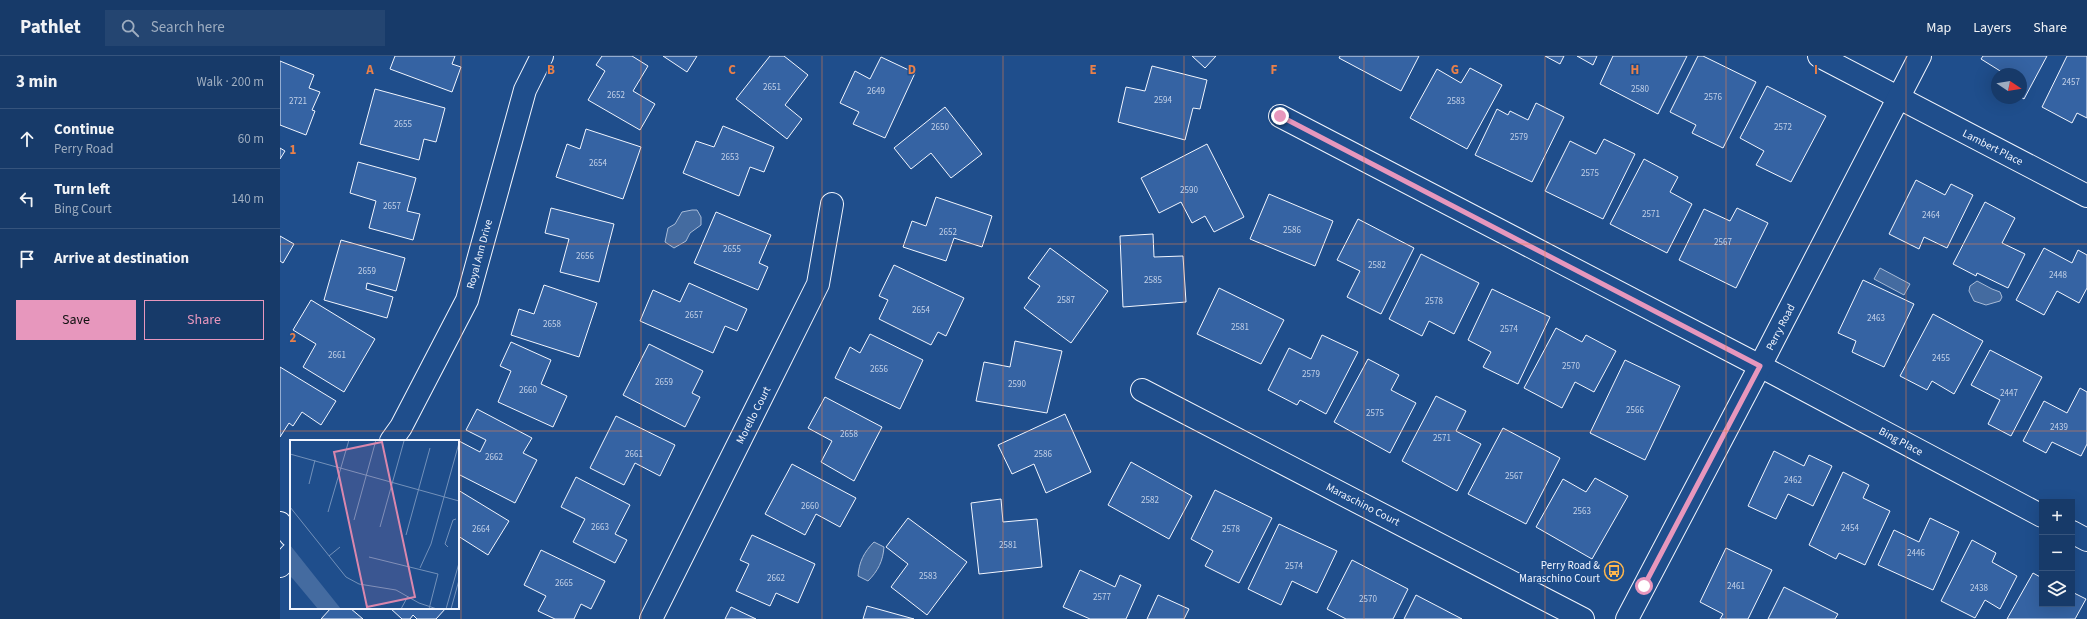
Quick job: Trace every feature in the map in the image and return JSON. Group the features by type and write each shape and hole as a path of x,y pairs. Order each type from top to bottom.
{"street":[{"name":"Royal Ann Drive","path":"392,440 401,427 467,300 525,90 542,56"},
{"name":"Lambert Place","path":"1819,56 2087,196"},
{"name":"Perry Road","path":"1627,619 1920,56"},
{"name":"Bing Place","path":"1280,116 1760,366 2039,514"},
{"name":"Morello Court","path":"650,619 818,284 832,204"},
{"name":"Maraschino Court","path":"1142,390 1584,619"},
{"path":"280,523 290,535"},
{"path":"2075,534 2087,540"},
{"path":"280,566 290,555"}],"water":[{"path":"697,210 701,217 701,225 690,233 686,241 674,248 665,242 668,228 675,224 682,212"},
{"path":"1880,268 1910,284 1904,295 1874,279"},
{"path":"1977,281 2000,292 2002,297 2000,301 1986,305 1974,301 1969,291 1970,286"},
{"path":"874,542 884,547 879,566 868,581 858,576 863,558 867,550"}],"building":[{"path":"395,56 455,56 452,64 461,67 452,92 390,69"},
{"path":"602,56 632,56 648,66 633,91 655,104 640,130 588,100 605,71 596,65"},
{"path":"663,56 697,56 687,72"},
{"path":"770,56 784,56 808,75 785,105 802,119 787,139 736,99"},
{"path":"1192,56 1216,56 1205,68"},
{"path":"1340,56 1419,56 1401,91 1339,58"},
{"path":"1545,56 1564,56 1560,64"},
{"path":"1577,56 1597,56 1593,65"},
{"path":"1613,56 1687,56 1658,114 1600,84"},
{"path":"1698,56 1703,56 1756,82 1723,148 1692,133 1696,125 1670,112"},
{"path":"1983,56 2047,56 2027,93 2027,68 1995,68 1981,59"},
{"path":"2067,56 2087,56 2087,118 2077,113 2072,123 2042,107"},
{"path":"881,57 915,73 885,138 853,124 859,112 840,103 855,71 870,79"},
{"path":"280,61 314,75 309,88 320,92 312,110 315,111 306,135 280,125"},
{"path":"1152,66 1207,80 1200,109 1193,108 1185,140 1118,122 1126,87 1145,91"},
{"path":"1470,68 1502,85 1467,149 1410,118 1437,69 1461,83"},
{"path":"1767,86 1826,116 1791,182 1756,165 1764,151 1740,138"},
{"path":"375,89 445,108 436,142 424,139 419,160 360,144"},
{"path":"1536,103 1564,117 1532,182 1475,155 1497,109 1508,115 1510,111 1528,120"},
{"path":"945,107 982,154 951,178 931,153 911,169 894,148"},
{"path":"723,126 774,147 764,172 750,167 739,196 683,173 696,141 714,147"},
{"path":"586,129 641,147 623,199 556,177 567,144 580,149"},
{"path":"1604,139 1635,154 1603,219 1545,191 1570,141 1596,154"},
{"path":"1207,144 1244,217 1214,232 1205,216 1192,223 1181,202 1159,213 1141,178"},
{"path":"280,148 285,151 280,159"},
{"path":"1644,159 1678,177 1670,192 1692,204 1667,253 1610,224"},
{"path":"358,162 416,178 407,211 420,214 413,240 369,228 376,201 350,193"},
{"path":"1916,180 1945,195 1951,184 1973,195 1947,248 1924,237 1919,249 1889,234"},
{"path":"1269,194 1333,221 1315,266 1250,239"},
{"path":"936,197 992,216 982,247 954,238 946,261 903,247 912,221 926,226"},
{"path":"1985,202 2015,218 2002,243 2025,254 2008,288 1977,273 1976,276 1953,264"},
{"path":"551,208 614,224 599,282 560,272 569,239 545,233"},
{"path":"1737,208 1768,223 1736,288 1679,260 1704,209 1730,221"},
{"path":"716,212 771,235 759,263 768,267 758,290 694,263"},
{"path":"1358,219 1414,248 1381,314 1347,297 1360,271 1337,260"},
{"path":"1153,234 1154,257 1183,256 1186,302 1123,307 1120,236"},
{"path":"280,236 294,244 283,263 280,261"},
{"path":"341,240 405,258 396,291 367,283 366,289 393,297 387,318 324,300"},
{"path":"1050,248 1108,291 1071,343 1024,308 1040,286 1028,278"},
{"path":"2044,248 2072,263 2078,250 2087,255 2087,288 2079,303 2057,291 2044,315 2016,300"},
{"path":"1421,254 1479,283 1454,334 1429,321 1422,336 1389,319"},
{"path":"894,265 964,298 946,336 938,332 931,345 879,319 888,300 879,296"},
{"path":"1863,280 1914,304 1884,367 1852,352 1856,341 1838,333"},
{"path":"689,283 747,309 737,331 725,326 713,353 640,321 653,290 680,302"},
{"path":"544,285 597,303 579,357 511,335 519,309 534,314"},
{"path":"1219,288 1284,320 1261,364 1197,334"},
{"path":"1492,289 1550,317 1518,384 1483,367 1491,352 1468,340"},
{"path":"311,300 375,339 344,392 303,367 316,344 293,330"},
{"path":"1933,314 1983,341 1954,394 1932,381 1927,390 1900,376"},
{"path":"1556,328 1582,342 1586,335 1616,351 1594,392 1575,382 1562,408 1524,388"},
{"path":"870,334 923,360 900,409 835,378 850,347 860,353"},
{"path":"1322,335 1358,352 1326,414 1300,400 1297,405 1268,390 1289,348 1311,359"},
{"path":"1015,341 1062,351 1047,413 976,401 984,362 1010,367"},
{"path":"511,342 551,360 541,384 567,396 553,427 498,402 511,371 500,366"},
{"path":"649,344 703,371 692,393 700,397 685,427 623,395"},
{"path":"1990,350 2042,377 2011,436 1988,424 2000,400 1971,385"},
{"path":"1368,359 1399,375 1391,390 1416,403 1390,453 1334,422"},
{"path":"1625,360 1680,386 1645,460 1590,433"},
{"path":"280,367 336,401 321,425 302,412 293,426 289,423 280,437"},
{"path":"2080,388 2087,392 2087,444 2081,456 2052,442 2046,453 2023,441 2044,401 2067,413"},
{"path":"1436,396 1466,411 1456,431 1481,444 1457,491 1402,461"},
{"path":"825,397 882,427 854,481 821,462 832,441 808,428"},
{"path":"477,409 532,438 523,453 537,460 515,503 459,475 459,441 480,452 486,440 466,430"},
{"path":"1065,414 1091,472 1046,493 1034,464 1012,474 998,445"},
{"path":"616,416 675,445 660,476 635,463 624,485 590,468"},
{"path":"1503,428 1560,458 1526,524 1468,494"},
{"path":"1774,451 1804,466 1809,455 1832,466 1813,506 1788,494 1776,519 1748,506"},
{"path":"1131,462 1192,496 1169,539 1108,505"},
{"path":"792,464 856,498 840,527 816,514 805,535 765,514"},
{"path":"1843,472 1869,485 1863,498 1890,511 1865,565 1839,553 1836,559 1809,545"},
{"path":"576,477 630,505 615,534 627,540 615,563 573,542 585,519 561,507"},
{"path":"1595,478 1628,496 1592,559 1536,527 1563,479 1586,492"},
{"path":"1215,490 1272,518 1239,583 1205,566 1213,551 1191,539"},
{"path":"459,491 509,521 488,555 459,537"},
{"path":"1001,499 1003,522 1037,519 1042,567 979,574 971,503"},
{"path":"908,518 967,562 927,615 891,587 908,564 886,547"},
{"path":"1930,518 1959,532 1933,590 1878,565 1894,530 1919,542"},
{"path":"1279,524 1337,551 1317,593 1292,581 1281,605 1248,589"},
{"path":"752,535 815,564 798,603 776,593 770,606 736,591 749,564 740,560"},
{"path":"1972,540 1996,553 1992,562 2017,576 2000,609 1985,600 1975,618 1941,601"},
{"path":"1726,548 1772,570 1748,619 1720,619 1723,614 1700,602"},
{"path":"541,550 605,581 591,609 581,604 574,619 555,619 538,611 546,596 524,585"},
{"path":"1352,560 1408,589 1393,619 1346,619 1327,609"},
{"path":"1080,570 1115,587 1120,575 1141,585 1126,619 1090,619 1063,607"},
{"path":"2033,573 2039,576 2039,607 2075,607 2075,594 2086,599 2075,619 2007,619"},
{"path":"1784,587 1838,614 1835,619 1768,619"},
{"path":"1158,595 1189,609 1184,619 1147,619"},
{"path":"1416,595 1462,619 1404,619"},
{"path":"867,606 914,619 863,619"},
{"path":"731,607 756,619 725,619"},
{"path":"330,609 351,609 363,619 321,619"},
{"path":"391,609 445,609 436,619 417,619 413,615 410,619 402,619"}],"place":[{"name":"Perry Road & Maraschino Court","path":"1614,571"}],"route":[{"path":"1280,116 1760,366 1644,586"}]}
